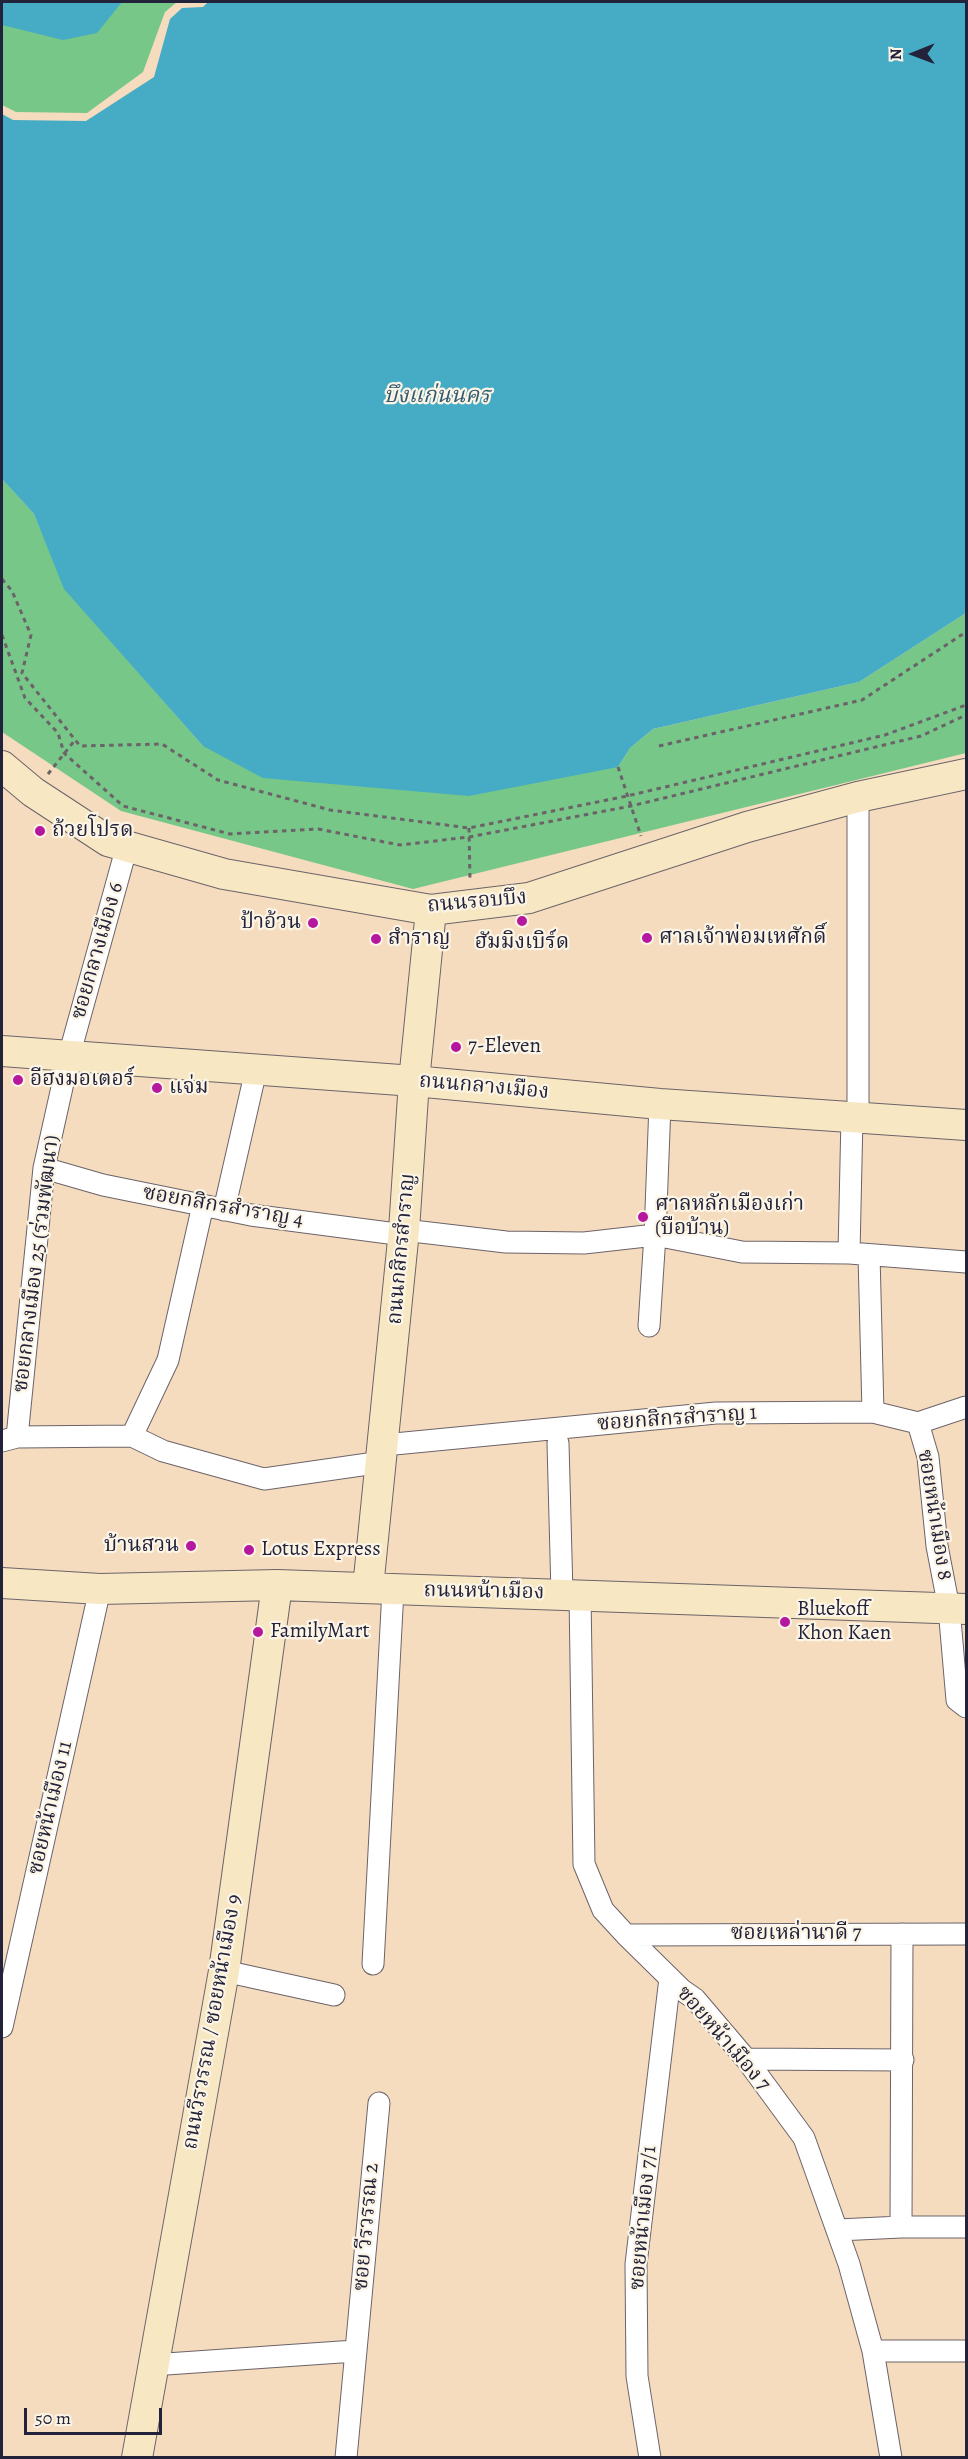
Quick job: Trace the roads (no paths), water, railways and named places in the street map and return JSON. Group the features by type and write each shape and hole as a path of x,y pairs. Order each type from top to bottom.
{"street":[{"name":"ถนนรอบบึง","path":"2,766 33,792 108,841 224,874 431,910 471,907 529,898 649,861 747,827 858,796 966,774"},
{"path":"858,796 855,1117 859,1254 873,1412"},
{"name":"ซอยกลางเมือง 6","path":"69,1056 127,846"},
{"name":"ถนนกสิกรสำราญ","path":"380,1589 383,1453 404,1232 414,1081 431,910"},
{"name":"ถนนกลางเมือง","path":"2,1051 414,1081 660,1104 966,1125"},
{"name":"ซอยกลางเมือง 25 (ร่วมพัฒนา)","path":"9,1439 44,1168 69,1056"},
{"path":"224,1210 256,1070"},
{"path":"649,1326 660,1104"},
{"name":"ซอยกสิกรสำราญ 4","path":"44,1168 103,1185 224,1210 404,1232 506,1242 584,1243 655,1235 742,1252 859,1254 966,1262"},
{"path":"9,1439 132,1436 168,1360 203,1205"},
{"path":"918,1423 966,1407"},
{"name":"ซอยกสิกรสำราญ 1","path":"132,1436 163,1451 264,1479 383,1453 716,1413 873,1412 918,1423"},
{"name":"ซอยหน้าเมือง 8","path":"918,1423 928,1457 938,1546 958,1608 957,1700 966,1707"},
{"name":"ซอยหน้าเมือง 7","path":"558,1443 571,1594 584,1864 603,1910 670,1978 695,1999 746,2059 804,2138 838,2230 873,2350 891,2457"},
{"name":"ถนนหน้าเมือง","path":"2,1583 100,1589 277,1586 958,1608"},
{"name":"ถนนวีรวรรณ / ซอยหน้าเมือง 9","path":"137,2457 224,1971 277,1586"},
{"name":"ซอยหน้าเมือง 11","path":"2,2027 100,1589"},
{"path":"373,1964 380,1589"},
{"path":"901,2227 902,1934"},
{"name":"ซอยเหล่านาดี 7","path":"626,1935 966,1934"},
{"path":"224,1971 334,1995"},
{"name":"ซอยหน้าเมือง 7/1","path":"650,2457 637,2376 636,2264 670,1978"},
{"path":"746,2059 903,2060"},
{"name":"ซอย วีรวรรณ 2","path":"346,2457 379,2103"},
{"path":"838,2230 901,2227 966,2228"},
{"path":"873,2350 966,2351"},
{"path":"152,2365 355,2351"}],"water":[{"path":"2,2 122,2 97,33 63,40 2,25"},
{"name":"บึงแก่นนคร","path":"208,2 966,2 966,613 859,682 653,729 630,748 618,767 469,796 263,778 203,746 64,589 34,514 2,479 2,114 13,120 86,121 154,77 170,19 182,8 203,7"}],"place":[{"name":"ถ้วยโปรด","path":"40,831"},
{"name":"ฮัมมิงเบิร์ด","path":"522,921"},
{"name":"ป้าอ้วน","path":"313,923"},
{"name":"ศาลเจ้าพ่อมเหศักดิ์","path":"647,938"},
{"name":"สำราญ","path":"376,939"},
{"name":"7-Eleven","path":"456,1047"},
{"name":"อีฮงมอเตอร์","path":"18,1080"},
{"name":"แจ่ม","path":"157,1088"},
{"name":"ศาลหลักเมืองเก่า (บือบ้าน)","path":"643,1217"},
{"name":"บ้านสวน","path":"191,1546"},
{"name":"Lotus Express","path":"249,1550"},
{"name":"Bluekoff Khon Kaen","path":"785,1622"},
{"name":"FamilyMart","path":"258,1632"}]}
